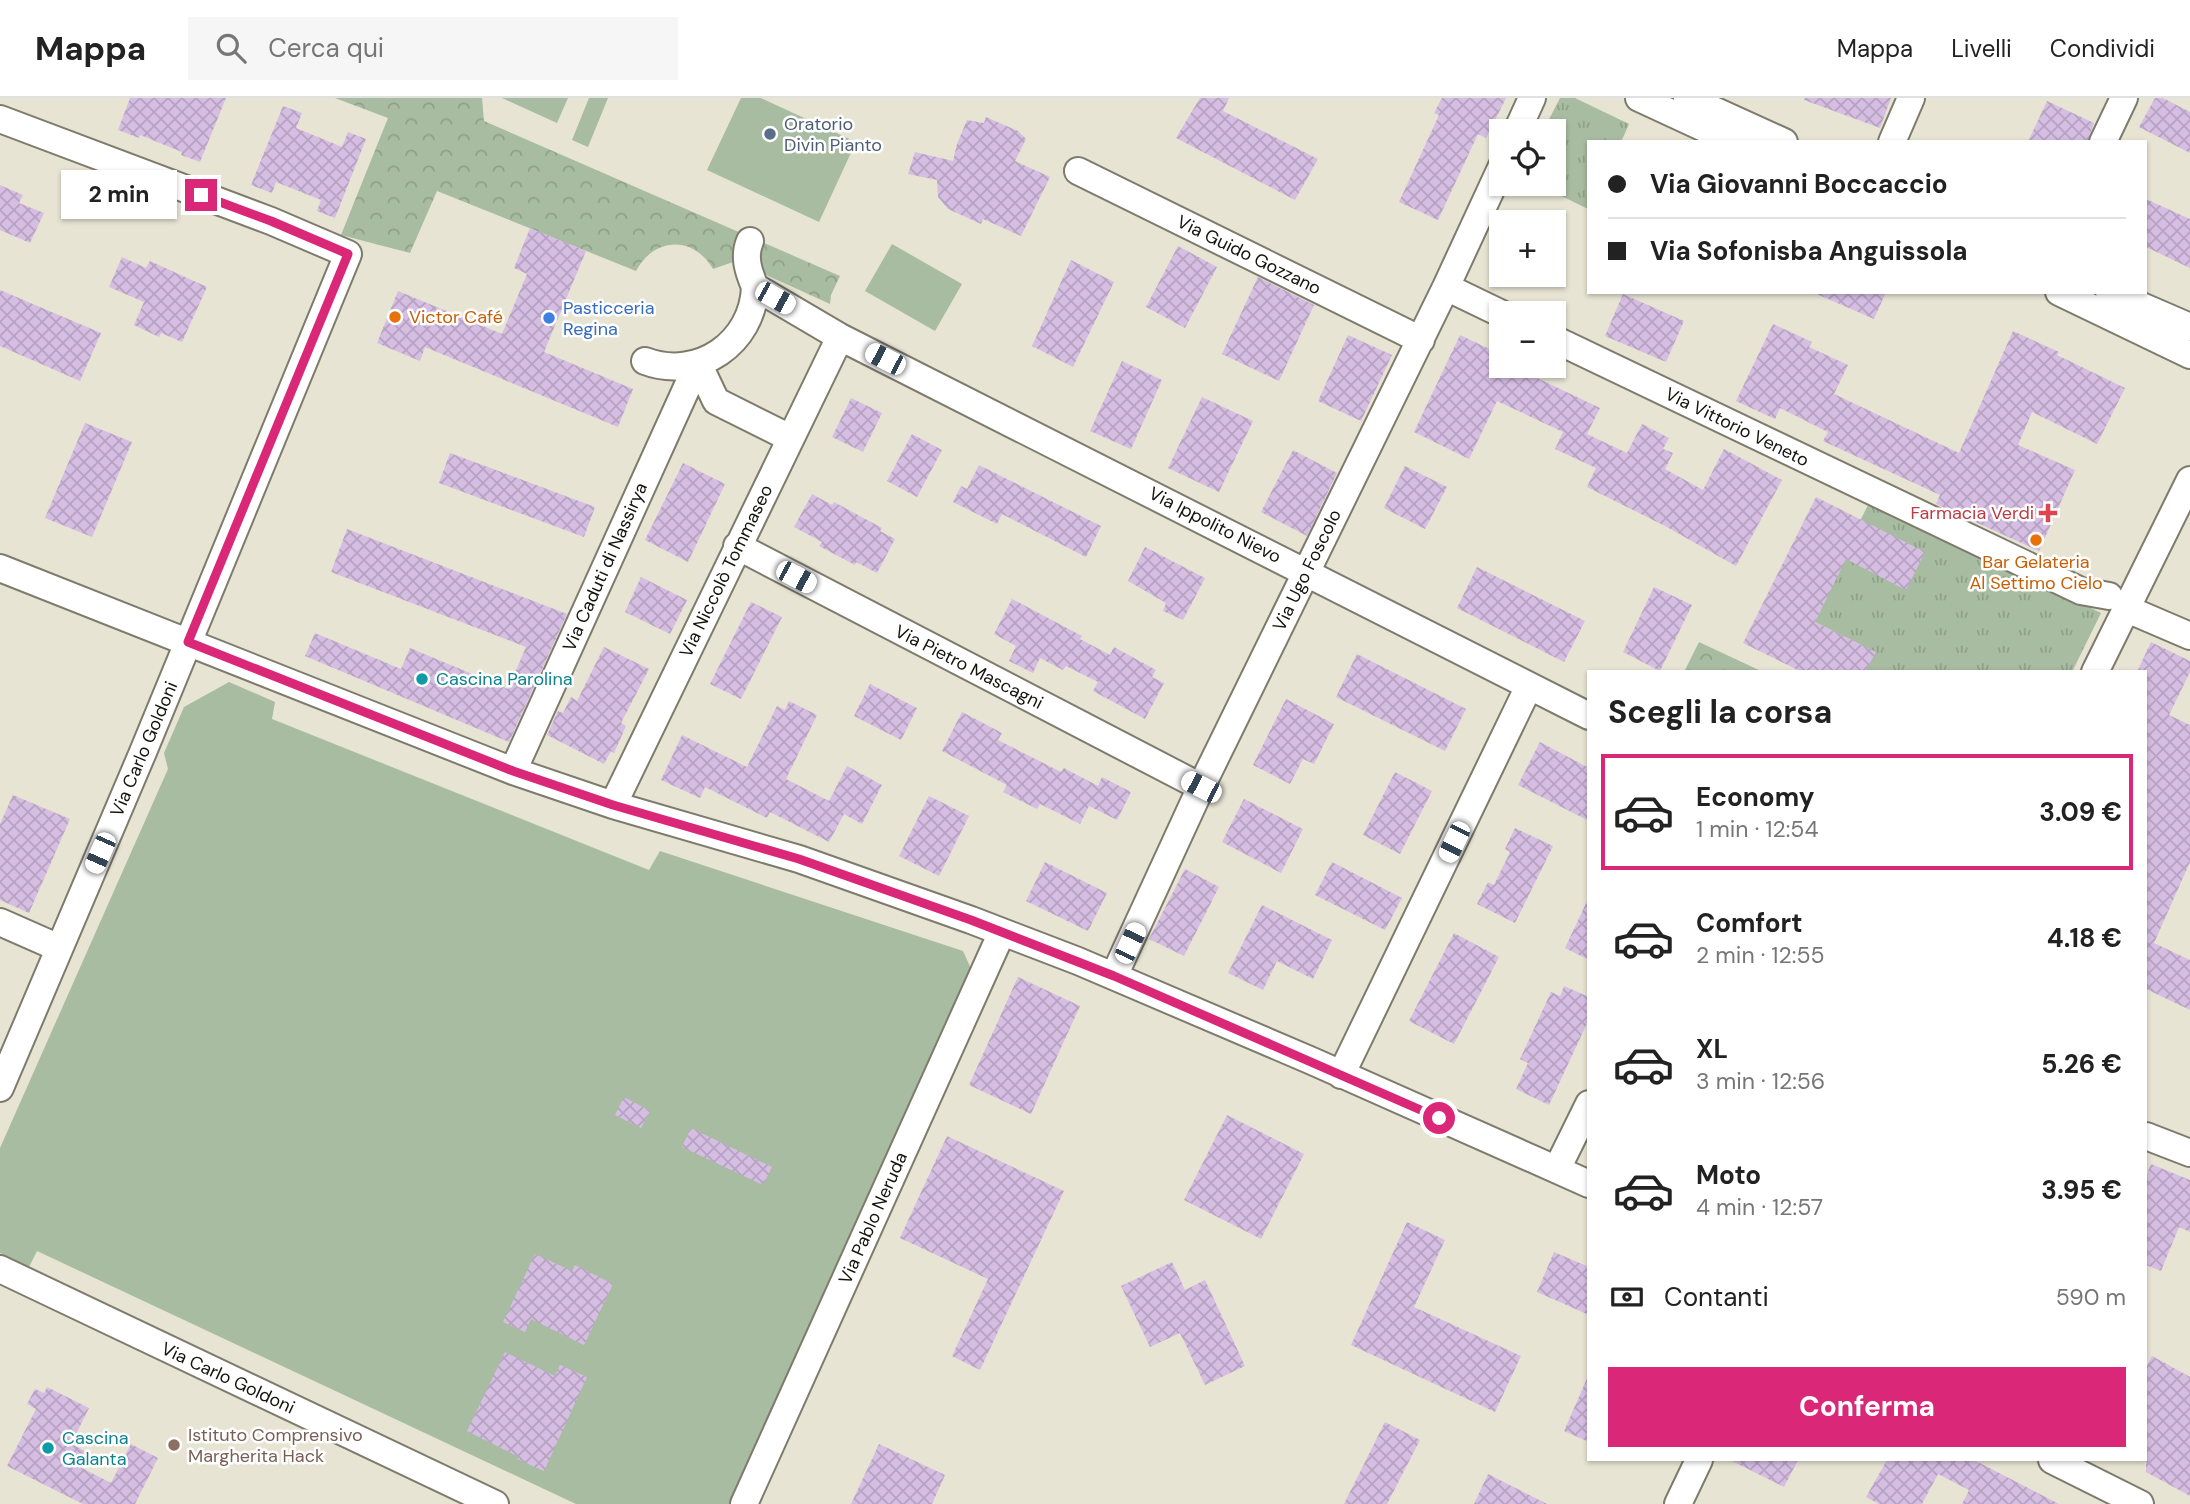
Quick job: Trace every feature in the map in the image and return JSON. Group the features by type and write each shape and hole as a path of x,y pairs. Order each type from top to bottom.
{"street":[{"path":"1522,119 1532,98"},
{"path":"1639,98 1730,140"},
{"path":"1686,98 1780,140"},
{"path":"1893,140 1911,98"},
{"path":"2104,140 2124,98"},
{"name":"Via Carlo Goldoni","path":"0,119 271,221 348,254 144,752 0,1088"},
{"name":"Via Guido Gozzano","path":"1078,171 1421,340"},
{"name":"Via Ugo Foscolo","path":"1114,976 1201,787 1421,340 1489,194"},
{"path":"645,361 668,366 698,363 723,352 740,334 750,316 755,287 747,257 750,241"},
{"name":"Via Ippolito Nievo","path":"755,287 840,337 1587,715"},
{"path":"1446,287 1489,308"},
{"path":"2063,294 2190,355"},
{"path":"2114,294 2190,327"},
{"name":"Via Niccolò Tommaseo","path":"613,805 840,337"},
{"name":"Via Vittorio Veneto","path":"1566,345 1920,516 2081,591 2118,602 2190,636"},
{"path":"698,363 716,401 790,438"},
{"name":"Via Caduti di Nassirya","path":"513,771 698,363"},
{"path":"2096,670 2118,602 2190,480"},
{"name":"Via Pietro Mascagni","path":"737,546 1201,787"},
{"path":"0,568 513,771 613,805 799,859 1002,932 1114,976 1587,1183"},
{"path":"1341,1075 1529,686"},
{"path":"0,922 59,948"},
{"name":"Via Pablo Neruda","path":"744,1504 1002,932"},
{"path":"1557,1169 1587,1108"},
{"path":"2147,1136 2190,1153"},
{"name":"Via Carlo Goldoni","path":"0,1269 495,1504"},
{"path":"1678,1504 1699,1461"},
{"path":"2054,1461 2140,1504"}],"green space":[{"path":"335,98 482,98 484,121 840,276 830,304 736,261 713,269 695,250 674,244 653,252 636,271 437,191 410,253 341,235 388,118"},
{"path":"502,98 568,98 557,123"},
{"path":"589,98 608,98 588,147 572,140"},
{"path":"741,98 761,98 856,142 819,222 707,170"},
{"path":"1560,98 1575,98 1629,124 1622,140 1587,140 1587,209 1561,196 1566,196 1566,119 1549,119"},
{"path":"892,244 962,284 935,331 865,291"},
{"path":"1871,499 2101,613 2073,670 1866,670 1875,652 1815,622 1845,558 1905,589 1860,521"},
{"path":"1699,642 1759,670 1685,670"},
{"path":"229,682 275,702 272,719 649,870 660,851 963,951 973,973 734,1504 576,1504 37,1251 29,1267 0,1253 0,1148 168,769 164,753 184,707"}],"building":[{"path":"130,98 226,98 200,162 140,135 139,138 118,130"},
{"path":"1200,98 1229,98 1223,111 1318,159 1295,200 1176,138"},
{"path":"1442,98 1506,98 1496,119 1489,119 1486,138 1478,134 1438,220 1399,202 1439,115 1434,113"},
{"path":"1891,98 1880,128 1804,100"},
{"path":"2155,98 2163,98 2190,112 2190,153 2139,127"},
{"path":"2047,101 2094,123 2088,140 2029,140"},
{"path":"283,106 302,113 296,128 342,147 348,132 366,139 335,218 317,211 321,200 276,182 272,193 251,185"},
{"path":"986,117 1018,131 1026,139 1015,161 1050,177 1021,236 983,219 981,224 948,209 938,197 937,180 908,174 915,152 953,161 967,120 984,123"},
{"path":"0,185 23,195 19,203 44,213 30,243 0,230"},
{"path":"2147,199 2190,219 2190,268 2147,247"},
{"path":"530,228 586,251 544,352 633,389 618,427 425,347 420,361 377,343 398,291 502,334 527,274 514,268"},
{"path":"1178,246 1217,267 1185,328 1146,307"},
{"path":"122,257 146,268 150,261 207,287 182,342 161,333 159,337 134,325 144,302 109,287"},
{"path":"1071,260 1114,282 1073,367 1032,346"},
{"path":"1258,277 1314,305 1279,381 1222,354"},
{"path":"0,290 101,333 80,381 0,346"},
{"path":"1623,294 1684,321 1666,362 1605,336"},
{"path":"1817,294 1885,294 1874,319"},
{"path":"1773,324 1812,342 1809,347 1848,365 1834,394 1959,453 2013,331 2059,352 2057,355 2125,388 2097,444 2032,412 2018,445 2075,470 2039,551 1936,504 1940,495 1823,441 1828,432 1780,408 1775,419 1736,401"},
{"path":"1348,335 1392,355 1361,421 1318,401"},
{"path":"1460,335 1489,349 1489,378 1537,378 1600,408 1587,434 1627,453 1642,424 1669,438 1663,449 1673,453 1665,469 1703,490 1724,449 1782,480 1736,566 1587,487 1596,468 1555,449 1563,432 1497,401 1469,459 1414,432"},
{"path":"1122,361 1162,380 1131,449 1090,431"},
{"path":"1202,397 1253,421 1219,492 1168,468"},
{"path":"851,398 882,413 863,452 832,437"},
{"path":"85,423 132,442 92,537 45,518"},
{"path":"912,434 942,450 917,497 887,481"},
{"path":"1293,450 1337,473 1307,536 1261,512"},
{"path":"450,453 595,507 584,537 439,483"},
{"path":"683,463 725,484 688,562 645,540"},
{"path":"979,465 1101,526 1086,557 1002,514 997,524 953,502 961,486 967,489"},
{"path":"1405,466 1447,487 1425,529 1384,508"},
{"path":"812,494 832,505 834,502 882,528 880,531 895,539 877,573 819,546 822,542 794,527"},
{"path":"1816,497 1925,552 1906,590 1846,559 1815,622 1876,652 1866,670 1798,670 1743,643"},
{"path":"347,529 567,614 509,742 305,656 315,633 401,669 410,648 508,689 526,647 331,572"},
{"path":"1145,547 1205,578 1183,620 1163,611 1166,603 1128,581"},
{"path":"1477,567 1585,621 1564,662 1457,608"},
{"path":"641,577 687,600 670,634 625,612"},
{"path":"1654,587 1692,605 1660,670 1623,652"},
{"path":"1012,599 1082,636 1080,639 1110,655 1114,647 1156,670 1152,677 1164,683 1145,719 1093,691 1098,682 1066,666 1063,670 1040,658 1033,673 1009,661 1016,646 994,634"},
{"path":"751,602 782,617 741,699 710,684"},
{"path":"2151,642 2190,661 2190,672 2169,715 2190,725 2190,862 2154,943 2190,960 2190,1010 2147,989 2147,670 2138,670"},
{"path":"604,647 649,669 621,723 626,726 614,753 611,751 604,764 547,735 558,711 563,713 571,697 577,701"},
{"path":"1357,654 1466,709 1445,751 1336,697"},
{"path":"870,684 917,708 901,740 854,716"},
{"path":"1286,699 1334,724 1314,764 1303,759 1290,784 1253,765"},
{"path":"789,701 817,715 786,779 829,801 847,766 882,785 862,824 844,814 829,842 770,812 767,818 705,787 700,798 661,780 682,735 747,767 777,706 785,710"},
{"path":"962,712 1002,733 998,740 1061,772 1064,768 1098,786 1102,777 1131,792 1117,820 1089,806 1080,824 1040,804 1037,809 1003,792 1007,785 942,751"},
{"path":"1540,742 1587,767 1587,820 1518,785"},
{"path":"1395,772 1432,791 1400,854 1363,835"},
{"path":"13,795 70,819 29,913 0,900 0,824"},
{"path":"929,796 969,816 939,876 899,856"},
{"path":"1244,799 1303,829 1281,873 1222,842"},
{"path":"1515,828 1553,846 1515,923 1477,904 1488,882 1494,885 1510,852 1505,849"},
{"path":"1045,862 1107,893 1088,931 1026,901"},
{"path":"1332,862 1402,898 1385,930 1315,895"},
{"path":"1185,869 1219,887 1184,956 1149,939"},
{"path":"1587,901 1587,959 1565,948"},
{"path":"1262,905 1332,940 1313,979 1277,961 1263,990 1228,973"},
{"path":"1454,933 1499,957 1454,1044 1409,1021"},
{"path":"1018,977 1080,1006 1031,1114 969,1085"},
{"path":"1564,986 1587,996 1587,1023 1549,1105 1516,1089 1528,1063 1520,1059 1551,992 1560,996"},
{"path":"624,1097 650,1111 641,1128 615,1115"},
{"path":"1227,1115 1304,1154 1261,1239 1184,1200"},
{"path":"691,1128 772,1167 763,1185 682,1147"},
{"path":"947,1136 1064,1191 980,1370 952,1356 988,1279 900,1238"},
{"path":"2151,1164 2190,1180 2190,1232 2179,1227 2161,1271 2147,1265 2147,1174"},
{"path":"1407,1222 1445,1240 1414,1307 1521,1356 1495,1412 1351,1345"},
{"path":"1554,1252 1587,1266 1587,1314 1537,1292"},
{"path":"535,1254 572,1271 575,1265 613,1284 584,1345 531,1319 525,1332 503,1322"},
{"path":"1172,1262 1185,1290 1205,1280 1245,1366 1205,1385 1180,1333 1150,1347 1121,1286"},
{"path":"505,1352 555,1376 560,1365 587,1377 544,1471 467,1431"},
{"path":"2152,1356 2190,1377 2190,1496 2146,1472 2147,1366"},
{"path":"1587,1379 1587,1441 1564,1431"},
{"name":"Cascina Galanta","path":"47,1387 89,1408 71,1444 87,1452 80,1467 111,1483 131,1444 158,1458 135,1504 83,1504 7,1466 36,1409 27,1404 35,1389 44,1393"},
{"path":"1385,1422 1420,1440 1387,1504 1344,1504"},
{"path":"879,1444 945,1475 932,1504 851,1504"},
{"path":"1732,1461 1797,1461 1784,1487"},
{"path":"1886,1461 1976,1461 2059,1504 1962,1504 1969,1490 1938,1474 1922,1504 1879,1504 1866,1497"},
{"path":"1488,1474 1547,1504 1474,1504"}],"place":[{"name":"Oratorio Divin Pianto","path":"770,134"},
{"name":"Victor Café","path":"395,317"},
{"name":"Pasticceria Regina","path":"549,318"},
{"name":"Farmacia Verdi","path":"2048,513"},
{"name":"Bar Gelateria Al Settimo Cielo","path":"2036,540"},
{"name":"Cascina Parolina","path":"422,679"},
{"name":"Istituto Comprensivo Margherita Hack","path":"174,1445"},
{"name":"Cascina Galanta","path":"48,1448"}],"route":[{"path":"201,195 348,254 188,642 513,771 613,805 799,859 971,920 1114,976 1439,1118"}]}
